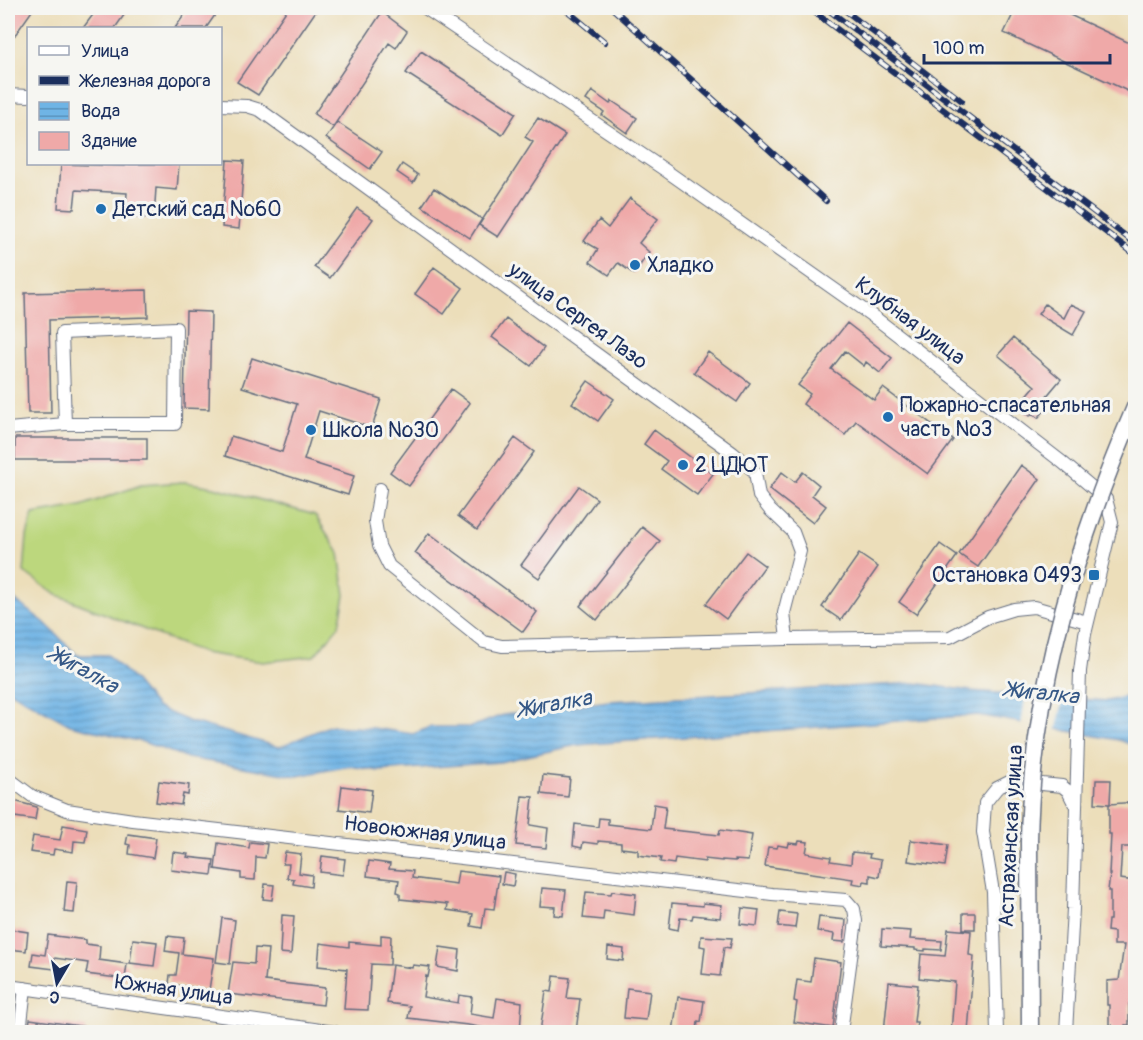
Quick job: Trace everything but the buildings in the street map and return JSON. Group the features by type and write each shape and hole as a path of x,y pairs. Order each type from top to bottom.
{"main road":[{"name":"Астраханская улица","path":"1030,1032 1029,815 1036,746 1059,630 1084,537 1136,405"}],"street":[{"name":"Клубная улица","path":"425,8 665,170 878,320 1062,462 1106,499 1112,522 1087,622 1080,671 1073,898 1066,1032"},
{"path":"8,95 27,96"},
{"name":"улица Сергея Лазо","path":"222,105 247,106 260,110 734,453 755,472 759,496 793,532 800,551 784,614 787,639"},
{"path":"8,429 65,424 175,423 176,328 62,333 65,424"},
{"path":"380,489 375,521 379,546 389,566 484,642 502,646 950,637 988,617 1014,609 1034,607 1087,622"},
{"path":"1062,786 1072,768 1077,749"},
{"name":"Новоюжная улица","path":"8,778 32,796 67,810 133,820 772,894 846,900 854,909 856,921 841,1032"},
{"path":"997,1032 993,892 982,832 985,803 997,788 1011,781 1062,786 1071,796 1076,807"},
{"name":"Южная улица","path":"8,986 335,1032"},
{"path":"20,1032 25,988"}],"green space":[{"path":"184,482 214,487 315,515 339,553 345,595 339,626 314,656 263,662 203,653 55,594 24,572 27,536 33,514 81,506 141,485"}],"water":[{"name":"Жигалка","path":"8,595 44,622 77,655 108,655 133,679 156,707 188,721 279,747 329,726 373,728 413,734 430,727 471,727 503,715 609,701 915,683 971,691 1108,701 1135,694 1135,746 1119,740 978,715 577,745 500,762 379,771 350,766 297,776 188,758 143,742 70,725 8,690"}],"pier":[{"path":"1026,692 1064,695 1056,732 1021,726"}],"railway":[{"path":"564,8 605,42"},
{"path":"612,8 826,201"},
{"path":"809,8 1136,255"},
{"path":"826,8 1136,244"},
{"path":"842,8 962,101"}],"place":[{"name":"Детский сад №60","path":"101,209"},
{"name":"Хладко","path":"635,265"},
{"name":"Пожарно-спасательная часть №3","path":"888,417"},
{"name":"Школа №30","path":"311,430"},
{"name":"2 ЦДЮТ","path":"683,465"},
{"name":"Остановка 0493","path":"1094,575"}]}
